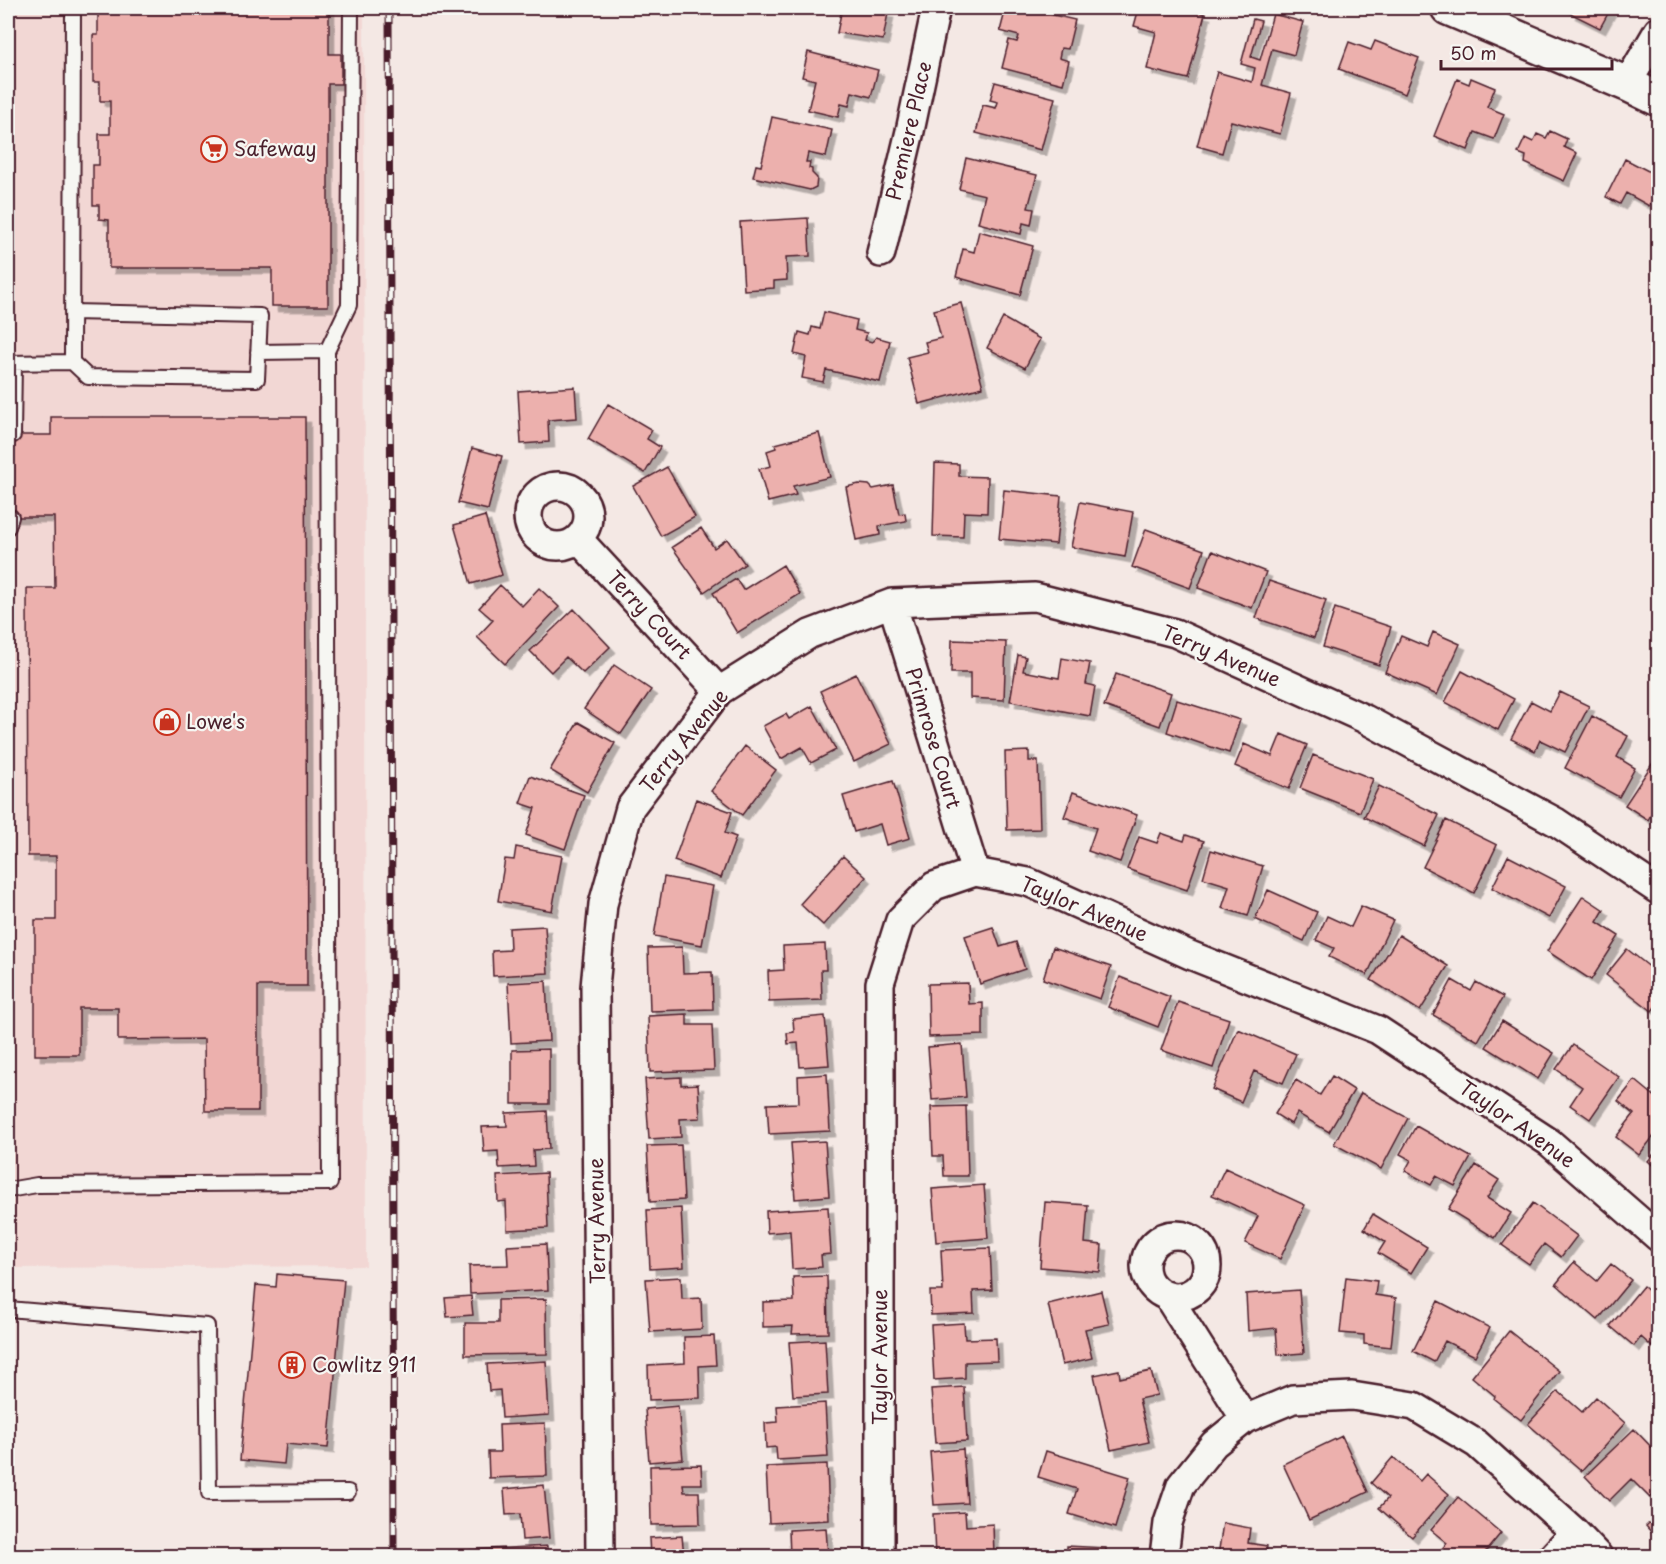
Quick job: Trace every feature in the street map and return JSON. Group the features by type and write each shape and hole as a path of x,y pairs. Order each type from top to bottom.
{"street":[{"name":"Premiere Place","path":"881,254 936,8"},
{"path":"1448,8 1659,99"},
{"path":"1627,84 1659,31"},
{"name":"Terry Court","path":"579,540 719,691"},
{"name":"Terry Avenue","path":"600,1557 595,987 603,904 630,808 719,691 810,634 892,603 1035,597 1175,633 1365,719 1556,822 1659,890"},
{"name":"Primrose Court","path":"892,603 975,872"},
{"name":"Taylor Avenue","path":"880,1557 880,983 900,920 934,886 975,872 1028,882 1190,955 1378,1030 1548,1142 1659,1237"},
{"path":"1168,1297 1245,1419"},
{"path":"1164,1557 1168,1523 1181,1485 1214,1444 1245,1419 1293,1399 1352,1396 1414,1406 1478,1444 1575,1532 1598,1557"},
{"path":"1552,1557 1575,1532"}],"lane":[{"path":"72,8 72,362"},
{"path":"8,1190 37,1185 330,1184 327,351 349,305 351,8"},
{"path":"13,435 11,363 72,362 88,377 257,379 260,316 72,312"},
{"path":"258,352 327,351"},
{"path":"8,1310 207,1326 209,1493 348,1492"}],"shaded area":[{"path":"8,8 364,8 366,1266 8,1268"}],"building":[{"name":"Safeway","path":"98,8 329,8 329,54 341,54 341,84 328,84 328,306 272,306 272,268 109,268 109,220 99,219 99,205 93,205 93,165 99,165 99,134 110,134 110,101 100,101 100,82 93,82 93,35 98,35"},
{"path":"842,8 874,8 873,11 888,13 883,40 837,33"},
{"path":"1006,8 1023,8 1075,20 1068,49 1061,48 1059,58 1069,61 1063,84 1002,68 1009,40 1017,42 1019,36 1000,31"},
{"path":"1139,8 1187,8 1205,14 1188,79 1147,69 1156,32 1134,26"},
{"path":"1573,8 1611,8 1600,28 1570,13"},
{"path":"1273,14 1303,22 1294,55 1272,49 1262,85 1291,93 1280,134 1231,121 1222,153 1197,146 1217,72 1252,82 1255,68 1241,64 1253,19 1261,21 1251,57 1260,60"},
{"path":"1375,41 1419,58 1405,94 1339,69 1349,42 1371,50"},
{"path":"808,52 878,70 871,97 852,92 849,106 841,104 838,117 808,110 815,80 802,77"},
{"path":"1471,78 1495,88 1487,107 1504,114 1494,139 1475,132 1468,150 1434,136 1457,79 1469,84"},
{"path":"995,82 1055,98 1041,150 976,133 983,105 996,108 998,102 990,100"},
{"path":"772,117 832,130 826,157 808,153 806,162 810,162 809,168 817,178 816,187 810,190 753,177 756,165 761,166"},
{"path":"1550,131 1567,139 1564,147 1577,153 1564,181 1525,163 1526,156 1518,153 1525,138 1533,142 1537,134 1546,138"},
{"path":"966,158 1037,175 1028,208 1034,209 1031,225 1023,223 1021,234 978,223 985,195 959,189"},
{"path":"1625,159 1658,176 1658,189 1649,206 1626,193 1620,204 1606,197"},
{"path":"808,218 810,256 786,257 787,280 774,281 774,288 744,290 740,222"},
{"path":"979,231 1033,246 1020,295 956,277 963,249 974,252"},
{"path":"961,303 983,387 919,404 907,357 928,352 925,342 941,338 934,310"},
{"path":"824,312 857,320 855,330 867,333 865,340 872,342 876,337 890,341 880,382 826,370 823,382 802,378 806,357 794,354 799,332 810,335 812,327 820,329"},
{"path":"1003,318 1040,339 1025,368 987,348"},
{"path":"575,387 577,418 548,420 549,442 521,444 518,391"},
{"path":"608,404 652,430 647,439 660,447 645,473 588,439"},
{"name":"Lowe's","path":"51,417 305,417 307,986 258,986 258,1111 205,1111 204,1039 118,1040 118,1008 79,1008 79,1055 35,1055 35,920 56,920 56,856 28,856 27,588 55,588 54,517 8,517 8,435 51,435"},
{"path":"819,433 830,477 793,486 796,495 768,502 759,469 771,466 767,451 776,448 775,444"},
{"path":"472,448 502,456 488,510 458,503"},
{"path":"935,463 959,464 959,476 988,477 987,513 964,512 963,537 933,536"},
{"path":"667,467 695,517 661,536 633,486"},
{"path":"859,484 869,485 873,489 893,485 899,514 905,513 906,521 879,526 880,535 856,540 846,487"},
{"path":"1004,490 1061,496 1056,544 999,539"},
{"path":"1080,502 1133,512 1125,557 1071,547"},
{"path":"485,516 502,575 471,584 454,525"},
{"path":"701,528 714,548 727,539 745,564 704,592 672,547"},
{"path":"1146,529 1204,550 1190,588 1132,567"},
{"path":"1212,551 1266,572 1252,608 1198,588"},
{"path":"783,565 800,594 737,633 713,593 736,579 743,590"},
{"path":"1269,581 1326,600 1314,638 1256,618"},
{"path":"500,585 522,606 539,588 559,607 505,664 477,637 493,620 479,608"},
{"path":"1335,608 1391,627 1379,665 1323,647"},
{"path":"574,609 610,647 583,673 566,657 551,672 530,651"},
{"path":"1433,632 1460,644 1437,695 1385,672 1401,636 1427,647"},
{"path":"952,640 1006,642 1004,700 970,698 970,673 951,673"},
{"path":"1018,655 1026,657 1023,671 1059,678 1062,658 1090,663 1086,684 1095,686 1090,716 1010,701"},
{"path":"614,665 651,690 621,734 584,709"},
{"path":"1462,671 1514,699 1498,730 1445,702"},
{"path":"856,674 891,744 854,762 820,691"},
{"path":"1116,674 1171,693 1160,726 1104,706"},
{"path":"1560,692 1589,706 1565,752 1540,740 1535,751 1511,739 1531,701 1550,711"},
{"path":"1177,700 1240,720 1229,753 1167,732"},
{"path":"812,706 836,750 811,763 802,747 781,759 763,726 786,714 789,719"},
{"path":"1592,716 1628,736 1617,757 1635,768 1619,797 1565,768"},
{"path":"578,722 615,743 587,792 550,770"},
{"path":"1281,734 1307,745 1289,789 1235,766 1244,744 1272,756"},
{"path":"745,746 776,770 742,815 711,791"},
{"path":"1029,751 1029,761 1038,761 1040,829 1007,830 1005,752"},
{"path":"1313,755 1373,779 1360,812 1300,788"},
{"path":"1654,761 1658,764 1658,802 1648,820 1625,805"},
{"path":"530,776 584,795 565,849 526,835 535,808 520,803"},
{"path":"893,781 910,838 886,845 880,824 854,832 843,796"},
{"path":"1379,786 1439,815 1424,846 1364,817"},
{"path":"1073,792 1137,815 1120,862 1088,851 1096,828 1064,817"},
{"path":"696,799 732,812 725,833 736,837 721,878 674,861"},
{"path":"1446,820 1497,845 1474,893 1423,867"},
{"path":"1161,833 1184,841 1186,835 1204,841 1187,890 1127,869 1139,837 1157,843"},
{"path":"516,847 562,856 552,911 498,901 505,859 514,860"},
{"path":"1211,850 1263,866 1248,916 1222,908 1229,886 1203,878"},
{"path":"843,856 866,877 823,925 800,904"},
{"path":"1508,856 1566,886 1549,918 1492,888"},
{"path":"664,877 713,886 702,945 654,936"},
{"path":"1268,890 1317,912 1304,941 1255,919"},
{"path":"1583,896 1604,910 1597,922 1619,936 1591,980 1547,951"},
{"path":"1361,906 1393,920 1367,975 1329,957 1334,948 1316,940 1327,916 1351,927"},
{"path":"545,926 548,973 493,976 492,951 510,950 509,928"},
{"path":"993,927 1000,947 1016,942 1025,969 980,984 965,936"},
{"path":"1399,935 1448,966 1420,1011 1371,980"},
{"path":"825,944 826,970 821,970 822,1000 769,1002 768,971 784,970 783,946"},
{"path":"682,947 683,973 712,972 713,1009 650,1011 648,948"},
{"path":"1053,947 1111,967 1100,999 1043,979"},
{"path":"1627,949 1651,968 1658,958 1658,1003 1652,1011 1606,975"},
{"path":"1120,977 1170,997 1158,1027 1108,1007"},
{"path":"1452,980 1471,991 1476,982 1503,997 1478,1041 1433,1015"},
{"path":"546,981 549,1041 511,1043 508,983"},
{"path":"968,983 969,1004 983,1003 983,1035 929,1037 928,984"},
{"path":"1178,1002 1229,1019 1213,1068 1161,1050"},
{"path":"687,1014 687,1025 712,1025 714,1070 650,1072 648,1016"},
{"path":"825,1016 829,1065 800,1067 798,1043 788,1044 787,1033 794,1032 793,1019"},
{"path":"1502,1021 1554,1053 1538,1079 1486,1047"},
{"path":"1238,1029 1296,1054 1283,1083 1254,1071 1241,1102 1212,1089"},
{"path":"962,1044 966,1097 932,1100 928,1047"},
{"path":"1573,1045 1619,1077 1590,1119 1570,1105 1582,1087 1556,1069"},
{"path":"549,1049 549,1104 512,1104 512,1050"},
{"path":"827,1074 830,1131 769,1134 767,1104 799,1103 798,1076"},
{"path":"1332,1076 1354,1090 1329,1132 1297,1113 1291,1124 1275,1114 1296,1080 1320,1095"},
{"path":"681,1077 681,1085 698,1084 700,1118 680,1119 681,1137 649,1139 645,1079"},
{"path":"1635,1080 1658,1099 1658,1131 1639,1155 1616,1137 1634,1114 1618,1101"},
{"path":"1361,1093 1408,1118 1381,1169 1334,1144"},
{"path":"966,1106 968,1176 944,1176 943,1156 933,1156 931,1107"},
{"path":"547,1111 549,1149 533,1150 534,1166 499,1168 498,1151 484,1152 482,1127 507,1126 506,1113"},
{"path":"1416,1126 1471,1157 1455,1186 1436,1176 1431,1185 1405,1171 1411,1160 1400,1154"},
{"path":"825,1141 829,1196 795,1199 791,1143"},
{"path":"681,1145 684,1200 650,1202 647,1146"},
{"path":"1658,1149 1658,1170 1648,1161"},
{"path":"1476,1165 1499,1180 1487,1198 1511,1213 1495,1238 1448,1209"},
{"path":"1225,1168 1305,1205 1280,1259 1245,1243 1258,1216 1212,1195"},
{"path":"546,1173 548,1228 507,1230 506,1201 498,1202 497,1176"},
{"path":"984,1185 988,1238 936,1242 932,1189"},
{"path":"1045,1202 1088,1205 1085,1243 1102,1245 1100,1272 1040,1267"},
{"path":"1533,1203 1577,1236 1561,1257 1544,1244 1529,1264 1502,1245"},
{"path":"828,1207 831,1254 821,1255 822,1267 792,1269 790,1231 767,1233 766,1211"},
{"path":"681,1208 684,1267 650,1269 647,1210"},
{"path":"1373,1214 1427,1247 1411,1273 1378,1253 1385,1242 1364,1229"},
{"path":"546,1244 548,1290 470,1294 469,1266 508,1265 507,1246"},
{"path":"990,1248 992,1290 973,1291 974,1313 931,1315 930,1291 943,1291 941,1250"},
{"path":"1574,1262 1597,1281 1611,1264 1631,1280 1598,1320 1556,1284"},
{"name":"Cowlitz 911","path":"277,1274 344,1280 328,1448 286,1444 284,1464 240,1460 256,1285 276,1287"},
{"path":"827,1276 828,1333 792,1334 793,1326 763,1327 763,1302 794,1301 793,1277"},
{"path":"681,1277 682,1299 701,1298 702,1329 650,1332 646,1279"},
{"path":"1346,1277 1377,1281 1375,1295 1396,1298 1391,1347 1364,1344 1364,1335 1340,1333"},
{"path":"1643,1286 1658,1299 1658,1352 1641,1337 1634,1346 1610,1326"},
{"path":"1299,1290 1304,1353 1278,1355 1276,1328 1248,1331 1246,1294"},
{"path":"1101,1291 1109,1324 1085,1329 1092,1358 1062,1365 1048,1304"},
{"path":"471,1296 473,1315 447,1317 445,1298"},
{"path":"546,1299 547,1354 465,1355 465,1323 498,1323 498,1300"},
{"path":"1438,1301 1490,1328 1475,1356 1445,1341 1434,1362 1413,1351"},
{"path":"964,1323 965,1339 996,1338 997,1361 965,1362 965,1378 934,1380 931,1325"},
{"path":"1509,1331 1559,1371 1521,1420 1494,1399 1495,1396 1472,1377"},
{"path":"714,1336 716,1365 699,1366 700,1398 649,1400 648,1365 685,1363 684,1337"},
{"path":"825,1340 828,1394 793,1396 789,1342"},
{"path":"546,1361 549,1415 502,1418 500,1390 489,1391 487,1364"},
{"path":"1119,1370 1120,1378 1151,1371 1157,1395 1139,1399 1149,1442 1111,1450 1094,1375"},
{"path":"964,1387 967,1441 935,1443 931,1389"},
{"path":"1558,1391 1582,1412 1596,1397 1625,1423 1582,1471 1528,1424"},
{"path":"825,1403 828,1457 777,1460 776,1447 766,1448 765,1423 778,1422 777,1406"},
{"path":"678,1406 683,1459 649,1462 645,1409"},
{"path":"545,1423 547,1476 489,1478 488,1452 500,1452 499,1425"},
{"path":"1634,1429 1658,1454 1658,1490 1650,1498 1631,1479 1609,1501 1585,1476"},
{"path":"1342,1436 1368,1492 1309,1520 1283,1464"},
{"path":"963,1449 967,1503 934,1505 930,1452"},
{"path":"1046,1451 1130,1477 1115,1528 1069,1514 1077,1489 1038,1477"},
{"path":"1393,1457 1420,1481 1426,1474 1449,1494 1412,1537 1379,1508 1388,1498 1371,1483"},
{"path":"827,1464 829,1520 769,1523 766,1467"},
{"path":"701,1465 702,1484 683,1484 684,1492 699,1492 700,1524 651,1525 650,1466"},
{"path":"544,1485 549,1538 522,1540 520,1514 506,1515 504,1489"},
{"path":"1458,1497 1501,1533 1482,1556 1443,1556 1438,1553 1447,1543 1431,1530"},
{"path":"965,1512 966,1526 993,1524 994,1555 935,1556 933,1514"},
{"path":"1658,1515 1658,1540 1646,1526"},
{"path":"1223,1523 1250,1528 1248,1543 1267,1546 1266,1556 1218,1556"},
{"path":"826,1528 828,1556 790,1556 789,1530"},
{"path":"682,1536 684,1556 650,1556 649,1538"},
{"path":"547,1546 547,1556 470,1556 470,1550"},
{"path":"1067,1546 1106,1548 1106,1556 1067,1556"}],"railway":[{"path":"389,8 394,1556"}],"place":[{"name":"Safeway","path":"214,149"},
{"name":"Lowe's","path":"167,722"},
{"name":"Cowlitz 911","path":"292,1365"}]}
